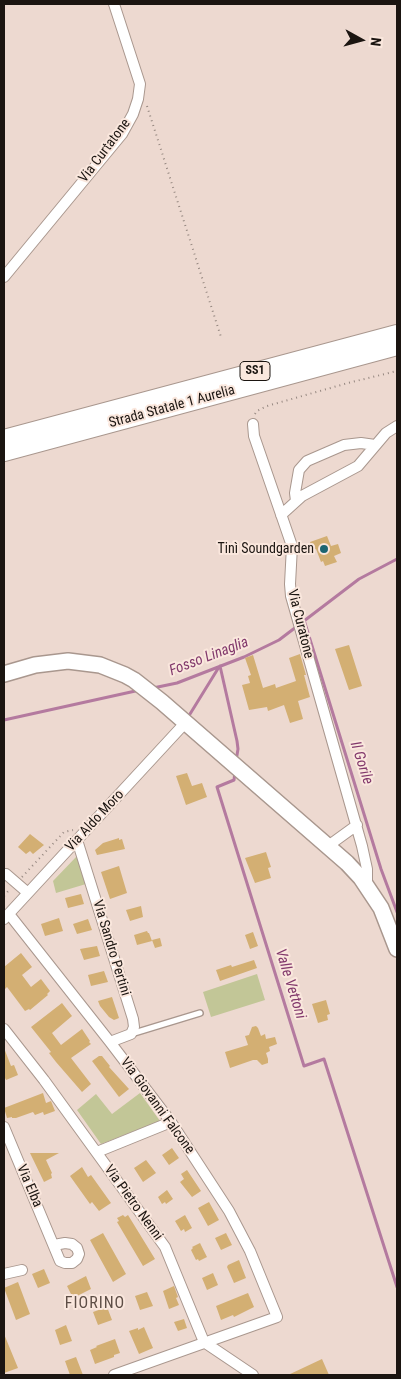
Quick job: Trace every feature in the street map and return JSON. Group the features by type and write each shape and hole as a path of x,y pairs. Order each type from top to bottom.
{"highway":[{"name":"Strada Statale 1 Aurelia","path":"4,439 397,334"},
{"name":"Strada Statale 1 Aurelia","path":"4,452 397,346"}],"main road":[{"path":"4,674 35,665 68,661 100,665 134,680 186,722 347,863 367,886 384,914 397,949"}],"street":[{"name":"Via Curtatone","path":"4,277 122,134 133,114 140,84 114,4"},
{"name":"Via Curatone","path":"252,424 254,436 292,546 290,591 356,825 367,869 367,886"},
{"path":"281,515 296,501 358,466 386,433 397,426"},
{"path":"296,501 295,493 299,470 307,461 344,445 361,443 375,445"},
{"name":"Via Aldo Moro","path":"6,916 186,722"},
{"path":"328,846 356,825"},
{"name":"Via Sandro Pertini","path":"77,840 133,1019 134,1027 131,1034"},
{"path":"4,874 28,893"},
{"name":"Via Giovanni Falcone","path":"6,916 110,1042 170,1122 230,1210 250,1250 277,1317 204,1342"},
{"name":"Via Pietro Nenni","path":"4,1028 165,1247 204,1342"},
{"path":"110,1042 131,1034"},
{"path":"97,1152 170,1122"},
{"name":"Via Elba","path":"4,1127 54,1245"},
{"path":"4,1274 22,1270"},
{"path":"114,1375 204,1342 254,1375"}],"lane":[{"path":"131,1034 200,1013"}],"path":[{"path":"140,84 221,337"},
{"path":"252,424 255,414 267,406 397,371"},
{"path":"4,896 64,832 90,827"}],"green space":[{"path":"77,856 86,884 56,893 53,881"},
{"path":"257,974 265,1000 211,1017 203,992"},
{"path":"140,1093 160,1121 101,1144 77,1110 96,1094 112,1114"}],"building":[{"name":"Tinì Soundgarden","path":"327,536 331,546 338,544 341,553 334,556 337,562 325,566 323,561 321,562 316,549 313,550 310,542"},
{"path":"349,645 362,686 349,690 335,649"},
{"path":"300,654 310,697 298,701 303,719 290,723 284,705 268,711 267,707 249,710 242,685 250,683 248,676 251,675 245,658 253,655 263,688 275,684 276,688 296,681 289,658"},
{"path":"187,773 192,786 202,783 207,797 186,805 176,776"},
{"path":"30,834 44,845 33,854 30,851 26,854 18,847"},
{"path":"119,838 119,840 122,839 125,849 97,855 95,850 103,843"},
{"path":"266,852 271,867 268,868 271,878 255,883 245,858"},
{"path":"119,866 127,893 110,899 101,872"},
{"path":"81,894 84,904 68,908 65,898"},
{"path":"141,906 143,917 130,921 126,910"},
{"path":"59,918 63,931 45,936 41,924"},
{"path":"88,919 92,930 77,934 73,924"},
{"path":"147,931 152,941 137,945 134,935"},
{"path":"253,932 258,946 250,949 245,935"},
{"path":"160,938 162,946 155,948 152,940"},
{"path":"97,946 100,956 84,960 80,949"},
{"path":"21,953 32,967 22,975 31,987 41,979 50,991 48,995 30,1010 25,1011 7,987 4,990 4,967"},
{"path":"254,960 257,968 220,981 216,970"},
{"path":"104,971 108,982 91,986 88,975"},
{"path":"112,997 119,1018 114,1020 109,1017 98,1001"},
{"path":"326,1000 330,1014 327,1015 328,1020 318,1023 312,1004"},
{"path":"62,1003 72,1016 52,1033 61,1045 82,1029 91,1044 71,1058 91,1084 82,1092 56,1062 49,1053 51,1052 31,1027"},
{"path":"256,1026 261,1036 265,1034 266,1039 275,1037 277,1044 269,1047 270,1051 266,1053 268,1063 262,1065 257,1060 253,1060 230,1068 225,1052 248,1045 245,1036 249,1035 252,1027"},
{"path":"4,1048 11,1066 14,1065 18,1075 6,1080 4,1076"},
{"path":"102,1056 109,1067 129,1089 119,1097 92,1061"},
{"path":"43,1093 46,1103 51,1101 55,1111 44,1115 43,1112 35,1115 33,1112 16,1118 7,1118 4,1108"},
{"path":"172,1148 179,1158 169,1165 162,1155"},
{"path":"30,1153 59,1153 46,1160 52,1173 52,1178 44,1182"},
{"path":"146,1160 156,1173 143,1182 134,1168"},
{"path":"82,1167 88,1177 91,1175 111,1203 99,1211 92,1202 90,1204 70,1176"},
{"path":"187,1170 201,1191 192,1197 180,1182 184,1179 181,1174"},
{"path":"167,1190 173,1199 166,1204 165,1202 162,1204 158,1197"},
{"path":"209,1202 219,1220 208,1226 198,1208"},
{"path":"123,1215 125,1217 128,1215 155,1259 143,1266 117,1222 119,1221 117,1218"},
{"path":"185,1215 192,1228 185,1232 184,1229 181,1231 175,1221"},
{"path":"103,1233 126,1274 113,1282 90,1240"},
{"path":"226,1233 232,1245 221,1250 215,1238"},
{"path":"200,1243 207,1257 199,1261 198,1259 196,1260 191,1250 192,1247"},
{"path":"239,1260 246,1278 234,1283 227,1267"},
{"path":"44,1269 50,1283 38,1288 32,1274"},
{"path":"213,1273 218,1285 207,1290 202,1278"},
{"path":"86,1276 91,1289 73,1298 67,1286"},
{"path":"18,1282 30,1314 16,1320 4,1288"},
{"path":"174,1286 179,1305 169,1309 163,1291"},
{"path":"147,1292 153,1306 140,1310 135,1296"},
{"path":"248,1293 254,1307 234,1317 233,1315 221,1320 216,1306"},
{"path":"107,1307 112,1320 98,1325 93,1312"},
{"path":"184,1319 187,1328 178,1331 174,1322"},
{"path":"66,1325 72,1341 60,1345 55,1330"},
{"path":"144,1327 153,1348 139,1354 129,1331"},
{"path":"4,1334 18,1368 4,1373"},
{"path":"115,1339 120,1353 95,1364 90,1350"},
{"path":"76,1357 83,1375 70,1375 65,1361"},
{"path":"322,1359 329,1375 288,1375"}],"waterway":[{"name":"Fosso Linaglia","path":"153,688 177,683 244,657 279,640 359,579 397,559"},
{"name":"Il Gorile","path":"304,620 381,869 397,912"},
{"name":"Valle Vettoni","path":"220,666 237,741 236,761"},
{"path":"190,714 219,667"},
{"name":"Fosso Linaglia","path":"4,720 140,690"},
{"name":"Valle Vettoni","path":"235,772 234,780 217,787 304,1066 324,1059 397,1287"}],"place":[{"name":"Tinì Soundgarden","path":"324,549"}],"district":[{"name":"FIORINO","path":"95,1304"}]}
